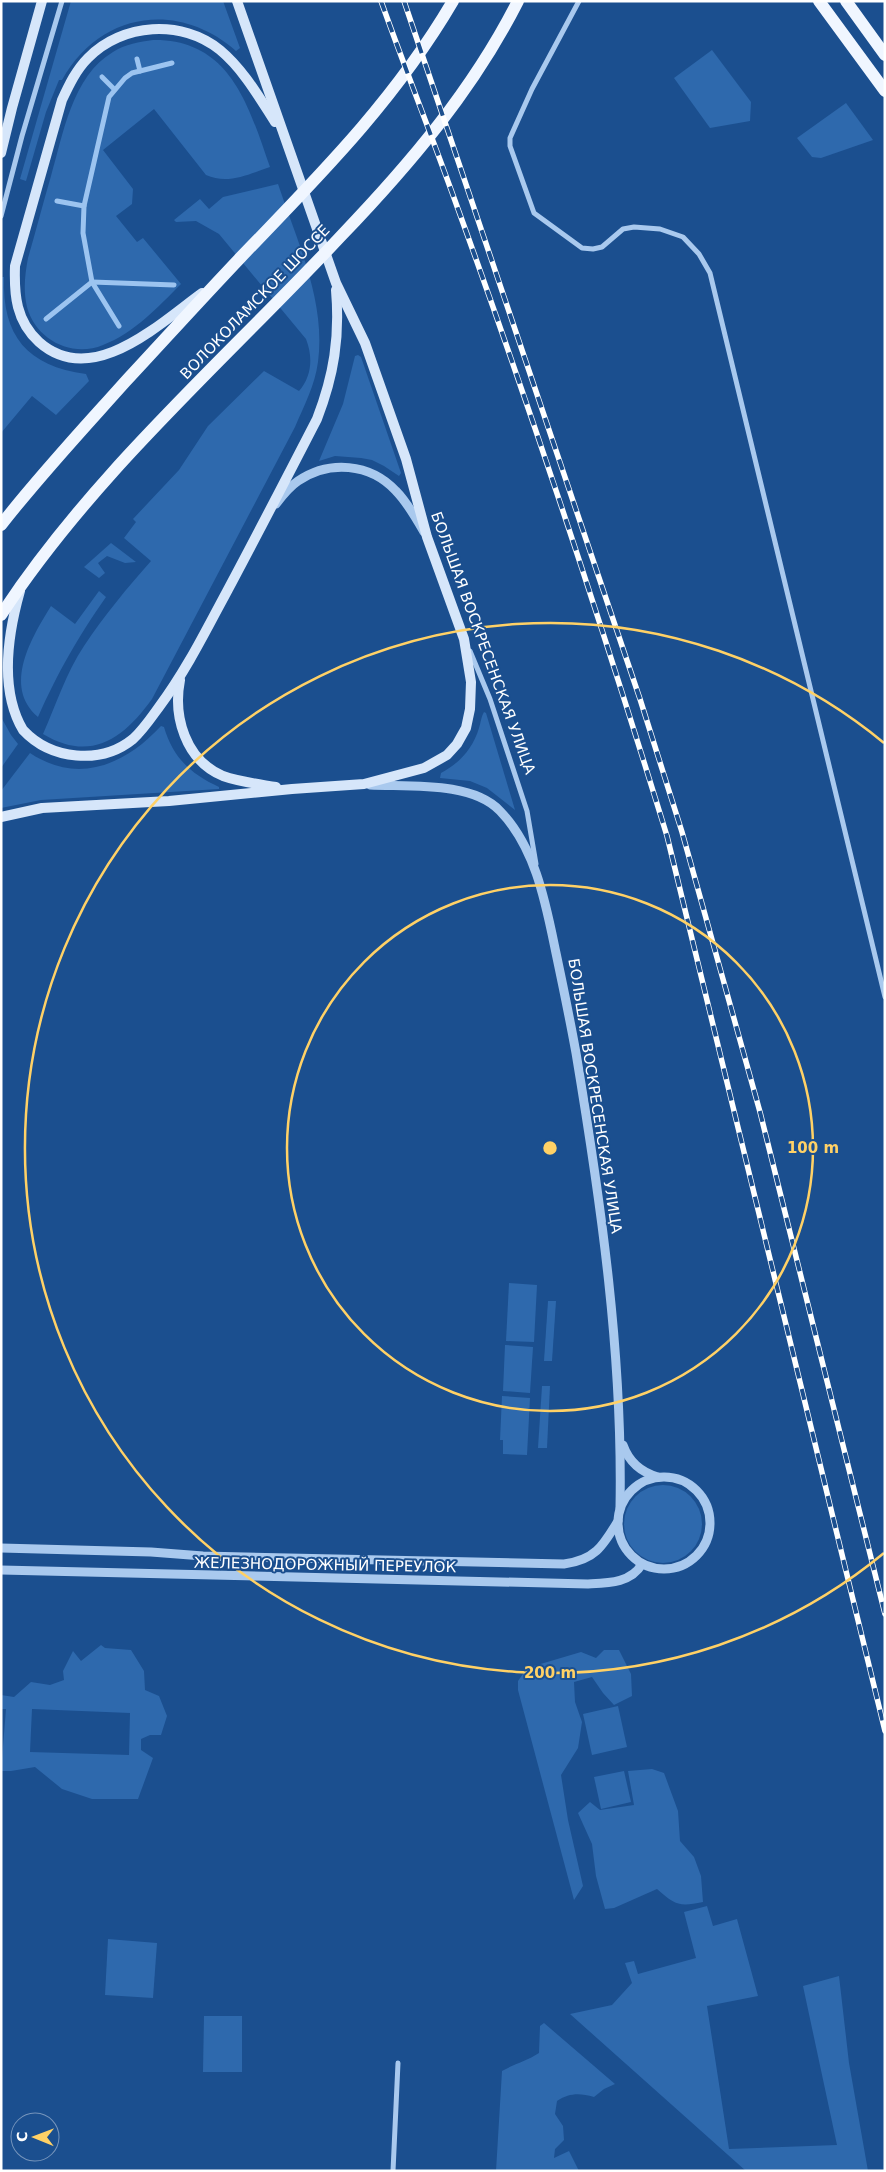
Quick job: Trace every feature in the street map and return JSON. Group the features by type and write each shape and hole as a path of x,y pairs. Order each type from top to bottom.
{"main road":[{"path":"1,152 42,1"},
{"name":"БОЛЬШАЯ ВОСКРЕСЕНСКАЯ УЛИЦА","path":"237,1 336,283 365,343 406,459 427,536 464,639"},
{"path":"1,525 47,468 215,284 329,166 379,109 414,62 453,1"},
{"name":"ВОЛОКОЛАМСКОЕ ШОССЕ","path":"1,615 24,581 82,508 141,441 373,203 414,156 458,100 488,54 518,1"},
{"path":"818,1 885,92"},
{"path":"846,1 885,55"},
{"path":"215,284 136,340 108,355 92,358 60,355 45,347 33,336 22,320 16,304 14,287 15,266 62,100 73,77 88,58 104,45 123,35 152,29 182,31 202,38 221,50 256,92 285,137"},
{"path":"24,581 9,631 1,671 2,685 10,712 22,730 50,750 78,756 99,754 119,748 142,730 180,678 317,420 327,393 335,360 338,327 336,283"},
{"path":"1,817 42,808 178,800 364,784 424,768 447,755 458,744 466,728 470,708 470,682 464,639"},
{"path":"180,678 177,694 182,730 196,756 221,775 242,782 292,789"}],"street":[{"path":"1,216 22,136 62,1"},
{"path":"579,1 532,89 510,138 510,146 534,214 582,248 593,249 602,247 624,229 634,227 660,229 683,237 699,254 710,273 885,997"},
{"path":"270,510 297,482 320,471 341,466 360,468 380,477 396,491 427,536"},
{"name":"БОЛЬШАЯ ВОСКРЕСЕНСКАЯ УЛИЦА","path":"464,639 490,699 527,812 539,882 568,1009 603,1233 613,1320 620,1439 620,1508"},
{"path":"364,784 443,788 465,792 485,799 500,810 516,830 539,882"},
{"name":"БОЛЬШАЯ ВОСКРЕСЕНСКАЯ УЛИЦА","path":"620,1439 627,1456 637,1468 648,1474 660,1477"},
{"path":"660,1477 682,1481 699,1494 706,1503 709,1514 708,1536 697,1556 678,1567 660,1569 642,1564 626,1550 621,1540 618,1521 620,1508 631,1491 640,1484 660,1477"},
{"name":"ЖЕЛЕЗНОДОРОЖНЫЙ ПЕРЕУЛОК","path":"1,1548 151,1552 203,1556 564,1564 587,1559 601,1546 618,1521"},
{"name":"ЖЕЛЕЗНОДОРОЖНЫЙ ПЕРЕУЛОК","path":"1,1570 588,1584 624,1579 638,1571 642,1564"},
{"path":"393,2171 398,2063"}],"shaded area":[{"path":"71,1 223,1 240,48 236,51 213,35 190,24 165,20 142,21 118,27 97,40 78,57 62,80 59,80 46,112 26,181 20,179"},
{"path":"153,40 180,43 201,51 219,64 233,81 244,100 270,167 230,179 214,178 206,175 154,109 103,150 133,189 132,204 116,216 137,242 143,238 181,284 145,319 125,334 103,345 91,348 79,349 68,347 47,337 38,329 32,319 27,307 25,288 28,258 65,125 79,91 99,63 113,52 122,47"},
{"path":"712,50 751,102 750,121 710,128 674,78"},
{"path":"846,103 873,140 821,158 812,157 797,138"},
{"path":"278,184 308,272 318,316 318,362 309,395 295,427 152,699 130,725 118,735 105,742 91,746 76,746 60,742 43,734 72,667 100,624 151,561 124,538 136,522 133,519 179,470 208,426 264,371 299,391 307,379 310,353 306,339 219,234 196,221 176,222 174,220 200,199 209,209 223,197"},
{"path":"1,277 4,277 8,316 14,332 22,345 48,364 86,374 89,381 56,415 32,396 1,433"},
{"path":"355,356 361,357 401,473 399,476 372,460 335,456 319,461 343,404"},
{"path":"111,543 136,562 125,563 107,556 98,563 105,573 99,578 84,567"},
{"path":"99,591 106,597 69,655 38,717 27,705 22,691 21,676 29,647 36,632 51,606 75,624"},
{"path":"484,712 486,713 515,810 487,788 470,781 440,778 441,773 460,760 473,742"},
{"path":"1,717 18,744 1,768"},
{"path":"161,726 164,727 172,748 184,764 219,787 219,789 41,800 1,808 1,791 30,753 48,763 66,768 83,769 100,766 132,751"},
{"path":"509,1283 537,1285 534,1342 506,1341"},
{"path":"548,1301 556,1301 552,1361 544,1361"},
{"path":"505,1345 533,1347 530,1393 503,1391"},
{"path":"542,1386 550,1386 547,1448 538,1448"},
{"path":"502,1396 530,1398 527,1455 503,1454 503,1440 500,1440"},
{"path":"663,1485 678,1488 695,1502 699,1509 702,1524 699,1539 685,1556 678,1560 663,1563 648,1560 631,1546 627,1539 624,1524 627,1509 641,1492 648,1488"},
{"path":"101,1645 105,1648 131,1650 144,1671 145,1690 159,1696 167,1716 161,1735 150,1735 141,1739 141,1750 153,1758 138,1799 92,1799 62,1789 35,1767 1,1771 6,1709 1,1709 1,1695 14,1697 31,1682 50,1685 64,1680 63,1671 73,1651 81,1661","holes":["32,1709 130,1713 129,1755 30,1752"]},
{"path":"604,1650 619,1650 631,1674 632,1696 614,1705 592,1677 574,1682 575,1702 582,1722 578,1748 561,1775 568,1820 583,1886 574,1900 518,1690 518,1681 527,1668 581,1652 596,1658"},
{"path":"618,1706 627,1747 592,1755 583,1714"},
{"path":"652,1769 664,1773 678,1811 680,1841 694,1857 701,1876 703,1902 678,1903 657,1889 614,1908 605,1909 596,1876 592,1844 578,1813 590,1802 600,1810 634,1805 628,1771"},
{"path":"624,1771 631,1802 601,1809 594,1777"},
{"path":"707,1906 713,1926 737,1919 758,1996 707,2006 729,2149 837,2145 803,1986 839,1976 849,2063 868,2171 746,2171 570,2014 612,2005 632,1983 625,1963 634,1961 638,1974 696,1958 684,1912"},
{"path":"108,1939 157,1943 153,1998 105,1995"},
{"path":"204,2016 242,2016 242,2072 203,2072"},
{"path":"544,2023 615,2084 604,2089 594,2097 575,2094 557,2101 555,2114 563,2126 564,2140 555,2149 554,2158 569,2151 579,2171 496,2171 502,2071 539,2053 540,2026"}],"waterway":[{"path":"137,59 140,71"},
{"path":"119,326 92,282 83,233 84,206 109,97 125,78 132,73 172,63"},
{"path":"102,77 114,89"},
{"path":"57,201 84,206"},
{"path":"46,319 92,282 174,285"}],"railway":[{"path":"381,1 458,209 540,443 592,599 667,836 885,1731"},
{"path":"404,1 640,699 682,832 760,1112 885,1614"}]}
